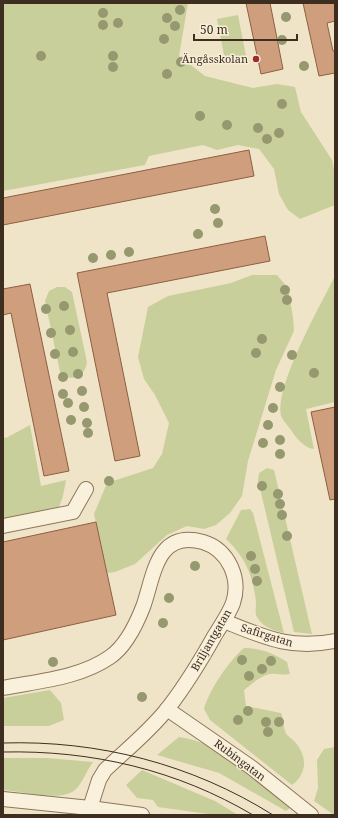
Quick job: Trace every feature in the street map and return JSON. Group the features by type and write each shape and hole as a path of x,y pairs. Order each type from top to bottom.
{"street":[{"path":"3,526 73,512 86,489"},
{"name":"Briljantgatan","path":"3,688 71,674 91,667 110,657 123,644 143,607 154,567 159,557 168,548 178,542 190,540 204,542 215,548 226,557 233,569 235,594 233,604 224,621 198,665 167,709 105,770 98,780 90,808"},
{"name":"Safirgatan","path":"224,621 282,642 307,645 335,641"},
{"name":"Rubingatan","path":"167,709 250,767 311,815"},
{"path":"3,799 142,815"}],"green space":[{"path":"3,3 188,3 179,56 205,76 253,88 277,84 295,87 301,112 332,160 335,175 335,205 300,219 288,210 279,194 274,169 259,149 238,145 217,150 203,145 149,156 145,165 3,191"},
{"path":"238,15 246,56 225,60 217,19"},
{"path":"252,275 277,275 288,288 294,331 276,370 248,461 242,496 230,513 216,525 204,529 187,526 167,535 135,564 115,572 107,573 94,514 107,483 153,468 162,454 169,423 155,395 144,379 138,357 148,307 168,296 231,283"},
{"path":"335,276 335,402 306,409 314,449 311,449 299,441 282,418 281,406 284,388 291,368"},
{"path":"57,287 65,287 72,292 87,362 84,371 72,378 64,376 60,372 45,301 49,291"},
{"path":"30,425 41,486 66,480 63,496 59,507 3,519 3,437 6,438"},
{"path":"267,468 274,470 312,634 294,632 258,480 259,473"},
{"path":"250,509 253,513 284,633 267,627 257,618 255,592 247,567 233,546 226,539 241,510"},
{"path":"244,648 266,652 287,662 290,674 274,674 264,676 244,690 246,706 281,713 286,733 299,747 304,759 303,770 301,775 292,785 210,720 204,709 210,693 220,676 232,660"},
{"path":"50,690 61,703 64,720 49,726 3,726 3,698"},
{"path":"179,737 195,741 225,755 239,764 291,807 286,811 219,773 157,755"},
{"path":"335,747 334,815 314,801 318,788 317,760 324,749"},
{"path":"3,758 47,758 93,762 76,789 70,793 52,796 3,790"},
{"path":"142,770 215,801 238,815 215,815 158,807 153,800 137,798 126,785"}],"building":[{"path":"246,3 270,3 283,69 261,74"},
{"path":"303,3 335,3 335,21 327,23 333,51 335,51 335,73 319,76"},
{"path":"249,150 254,176 3,225 3,198"},
{"path":"265,236 270,261 107,293 140,456 115,461 77,273"},
{"path":"30,284 69,471 44,476 11,313 3,315 3,289"},
{"path":"335,407 335,499 330,500 311,412"},
{"path":"96,522 116,615 3,640 3,542"}],"tram line":[{"path":"3,743 39,743 74,746 109,751 143,759 177,769 210,782 242,797 273,815"},
{"path":"3,752 36,752 69,755 101,759 133,766 194,786 224,799 253,815"}],"place":[{"name":"Ängåsskolan","path":"256,59"}]}
